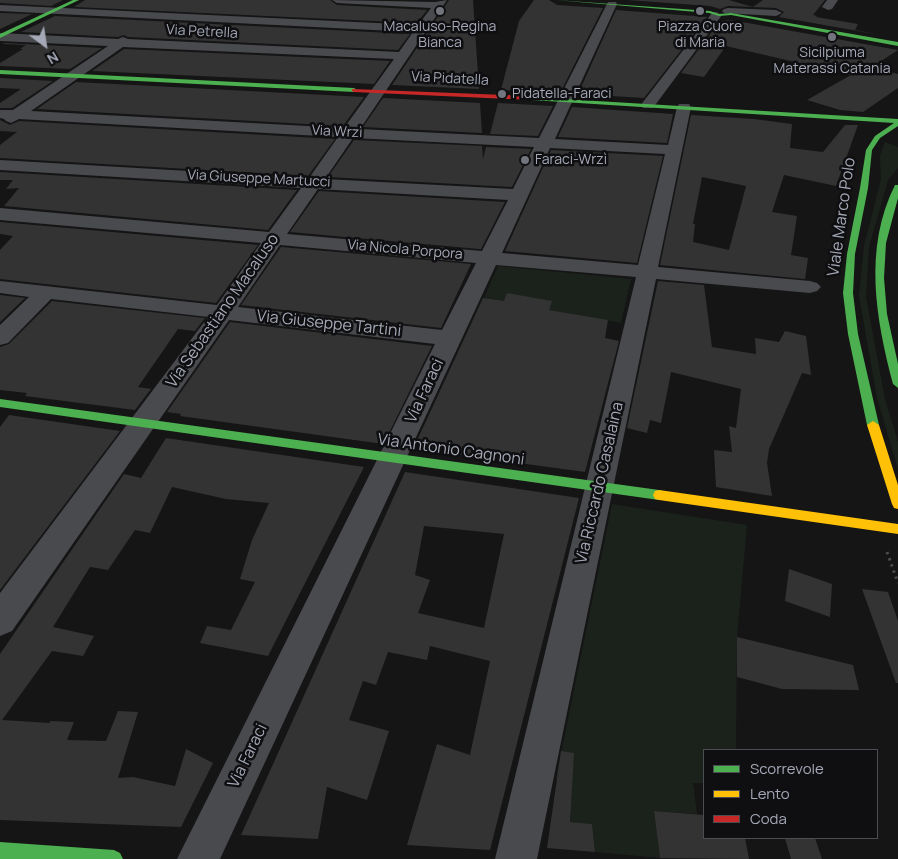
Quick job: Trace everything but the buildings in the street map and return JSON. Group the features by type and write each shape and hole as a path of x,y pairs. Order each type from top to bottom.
{"main road":[{"path":"0,37 77,0"},
{"path":"557,0 612,4 681,5 712,14 729,12 898,44"},
{"name":"Via Pidatella","path":"1,73 564,100 684,107 895,124"},
{"path":"891,140 888,136 895,124"},
{"name":"Viale Marco Polo","path":"895,124 878,134 868,150 868,172 852,243 848,294 854,342 865,395 882,462 898,504"},
{"path":"898,187 881,250 880,299 889,349 898,384"},
{"name":"Via Antonio Cagnoni","path":"0,403 898,529"},
{"path":"0,851 114,859"}],"street":[{"path":"337,0 441,3"},
{"name":"Via Sebastiano Macaluso","path":"0,620 224,312 313,182 441,3"},
{"path":"0,126 8,114 72,76 174,4"},
{"name":"Via Faraci","path":"198,859 612,4"},
{"path":"0,8 422,29"},
{"path":"729,12 776,13"},
{"path":"648,105 712,14"},
{"name":"Via Petrella","path":"0,37 403,56"},
{"name":"Via Riccardo Casalaina","path":"516,859 684,107"},
{"name":"Via Wrzì","path":"8,114 674,150"},
{"name":"Via Giuseppe Martucci","path":"0,164 519,195"},
{"name":"Via Nicola Porpora","path":"0,214 810,287"},
{"name":"Via Giuseppe Tartini","path":"0,287 450,338"},
{"path":"0,338 46,292"}],"path":[{"path":"887,551 898,583"}],"shaded area":[{"path":"885,142 898,147 898,168 888,180 869,247 866,297 885,399 898,442 898,469 877,398 859,296 864,246 881,179 880,156"},
{"path":"498,266 631,279 621,323 484,298"},
{"path":"612,504 747,525 737,637 736,749 703,749 703,783 693,783 697,814 654,811 660,858 595,852 592,824 570,822 572,782 556,778"}],"traffic: fast":[{"path":"0,36 77,0"},
{"path":"557,0 710,12 719,15 731,14 898,44"},
{"path":"0,72 354,90"},
{"path":"531,98 898,121"},
{"path":"873,425 853,334 848,293 851,254 864,188 869,150 877,137 898,123"},
{"path":"898,187 883,236 879,278 882,314 898,384"},
{"path":"0,403 659,495"},
{"path":"0,851 114,859"}],"traffic: slow":[{"path":"873,425 898,504"},
{"path":"659,495 898,529"}],"traffic: jam":[{"path":"354,90 531,98"}],"place":[{"name":"Macaluso-Regina Bianca","path":"440,11"},
{"name":"Piazza Cuore di Maria","path":"700,11"},
{"name":"Sicilpiuma Materassi Catania","path":"832,37"},
{"name":"Pidatella-Faraci","path":"502,94"},
{"name":"Faraci-Wrzì","path":"525,160"}]}
